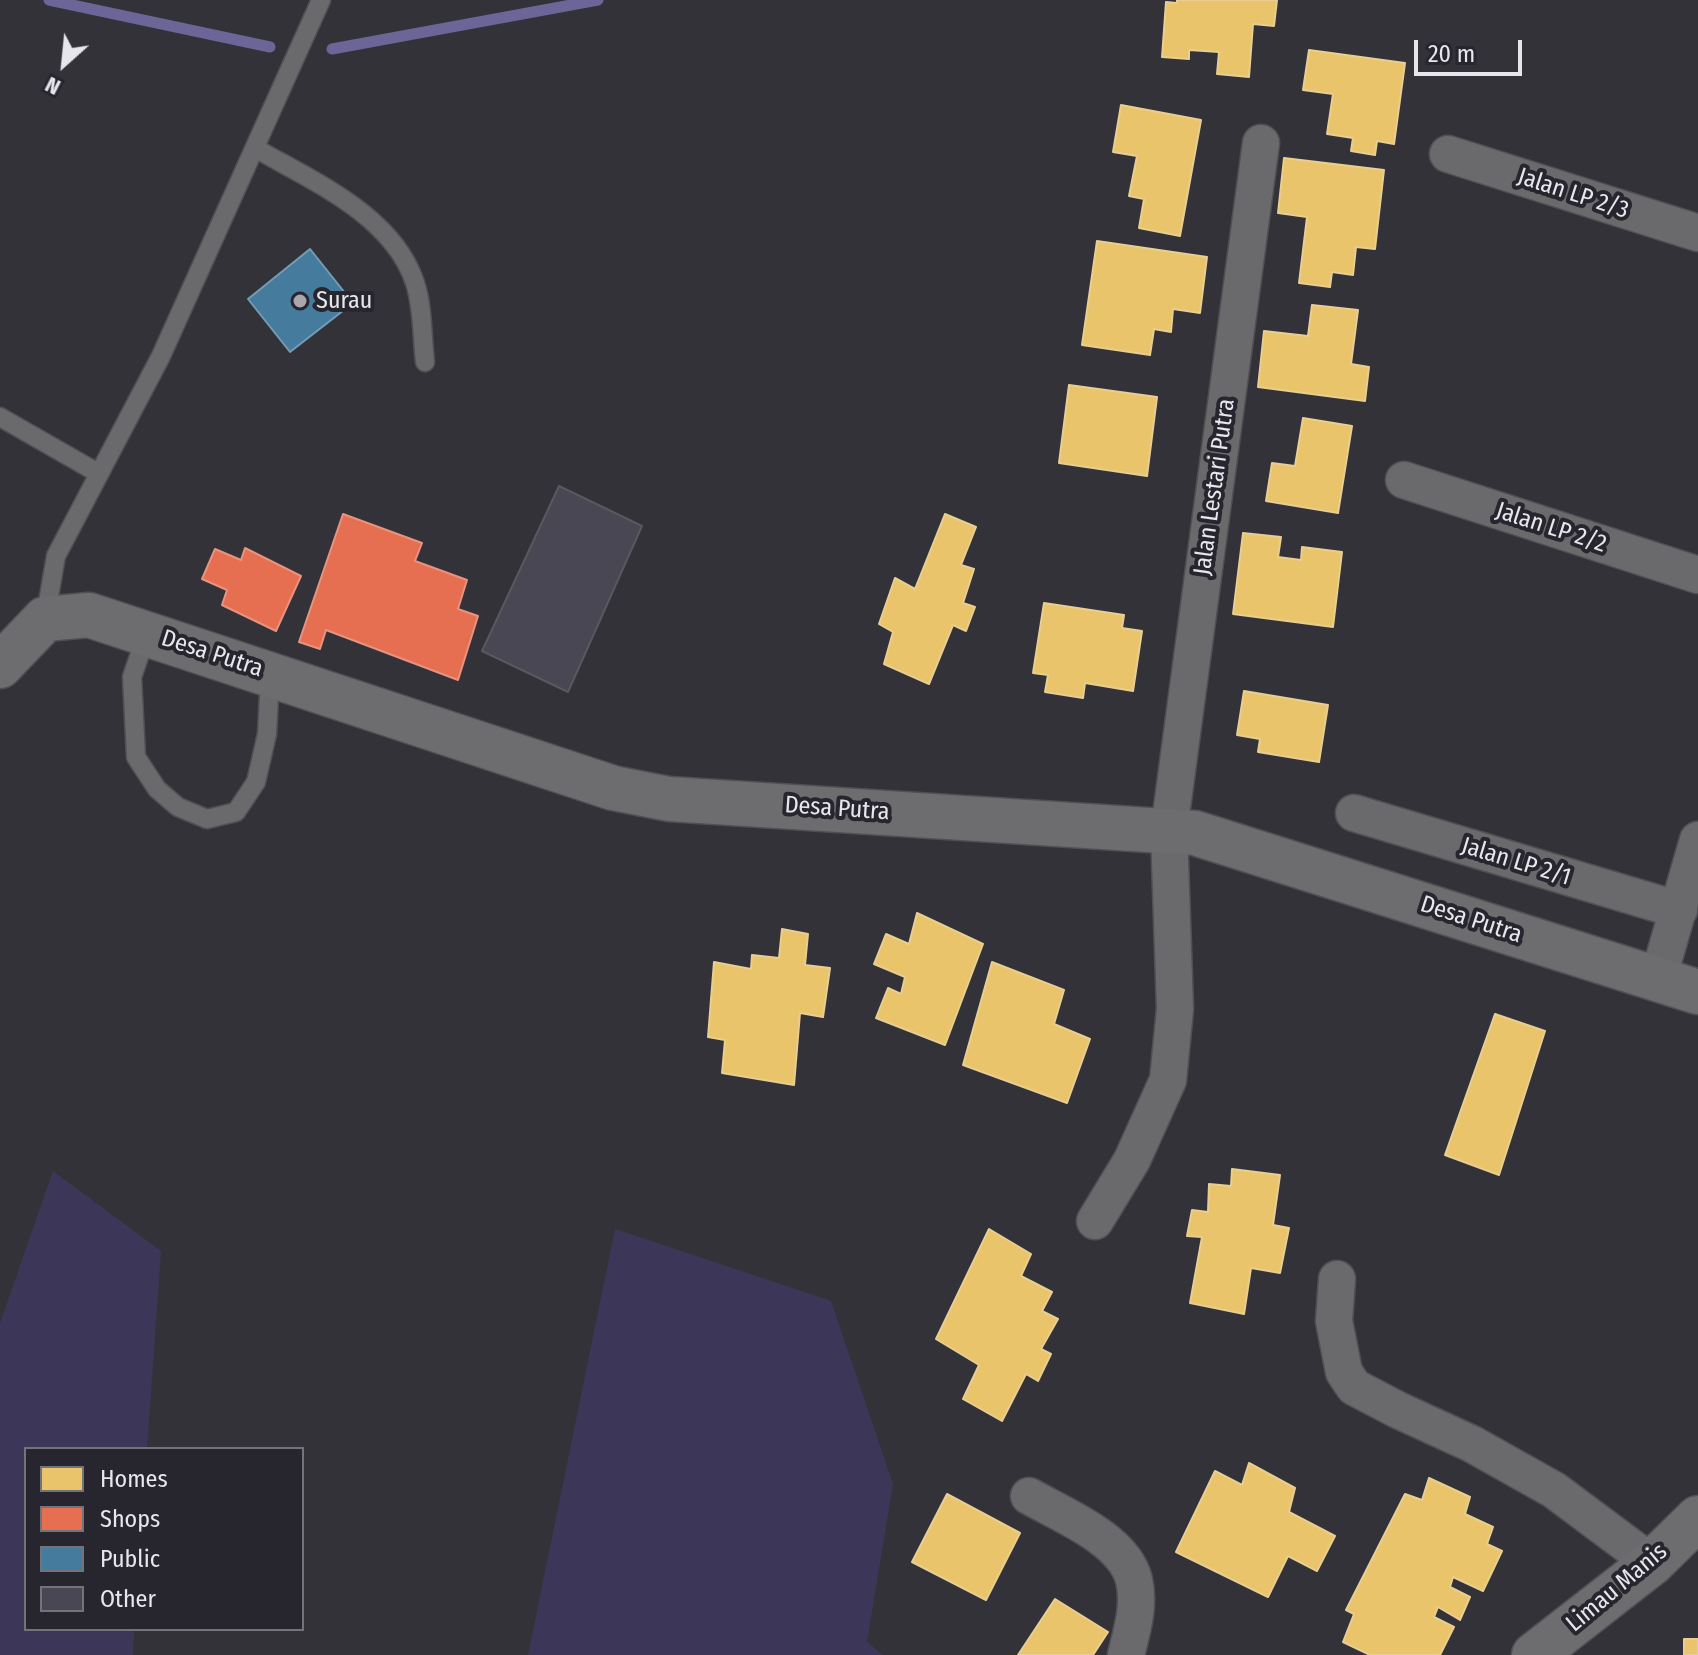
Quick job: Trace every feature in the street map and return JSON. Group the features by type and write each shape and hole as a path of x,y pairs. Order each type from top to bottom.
{"street":[{"name":"Jalan Lestari Putra","path":"1095,1221 1132,1160 1168,1080 1175,1009 1169,830 1261,143"},
{"name":"Jalan LP 2/3","path":"1448,154 1698,233"},
{"name":"Jalan LP 2/2","path":"1404,480 1698,575"},
{"name":"Desa Putra","path":"45,619 89,615 271,673 565,774 669,799 1195,833 1678,986"},
{"path":"4,655 45,619"},
{"name":"Jalan LP 2/1","path":"1354,813 1679,910"},
{"path":"1678,986 1679,910 1698,840"},
{"path":"1337,1279 1334,1321 1344,1372 1354,1387 1472,1444 1554,1490 1652,1563"},
{"path":"1029,1496 1110,1543 1129,1567 1135,1583 1135,1616 1126,1655"},
{"name":"Limau Manis","path":"1534,1655 1652,1563 1698,1518"}],"lane":[{"path":"45,619 56,556 161,356 321,0"},
{"path":"255,148 363,211 405,259 416,285 425,362"},
{"path":"0,417 98,473"},
{"path":"147,633 132,677 136,757 157,789 178,807 207,819 236,812 256,782 267,734 271,673"}],"shaded area":[{"path":"53,1171 161,1251 147,1447 24,1447 24,1631 134,1631 133,1655 0,1655 0,1323"},
{"path":"615,1229 831,1301 893,1484 867,1642 883,1655 528,1655"}],"building: Homes":[{"path":"1177,0 1277,0 1274,26 1253,24 1249,77 1217,74 1219,52 1189,50 1189,59 1162,57 1166,2 1177,3"},
{"path":"1309,50 1405,63 1394,144 1377,141 1375,155 1351,151 1353,138 1327,134 1333,94 1303,90"},
{"path":"1121,105 1201,120 1180,236 1139,228 1144,199 1129,196 1137,156 1113,152"},
{"path":"1284,158 1384,170 1375,249 1356,247 1353,275 1332,272 1330,287 1299,283 1307,217 1278,213"},
{"path":"1097,241 1207,257 1200,313 1173,309 1171,332 1154,329 1150,355 1082,345"},
{"path":"1312,305 1358,310 1351,364 1369,367 1365,401 1258,387 1264,331 1308,336"},
{"path":"1069,385 1157,397 1147,476 1059,463"},
{"path":"1303,418 1352,426 1338,513 1266,501 1272,463 1295,466"},
{"path":"945,514 976,527 961,565 974,569 963,603 975,607 966,631 953,625 929,684 884,664 893,632 879,624 895,578 915,589"},
{"path":"1243,533 1281,537 1278,557 1301,560 1302,547 1342,552 1333,627 1233,614"},
{"path":"1044,603 1124,615 1122,628 1142,631 1133,691 1085,683 1083,698 1045,692 1048,675 1033,673"},
{"path":"1244,691 1328,705 1319,762 1258,752 1260,739 1237,735"},
{"path":"917,913 983,944 945,1045 876,1018 888,988 901,994 905,977 874,964 886,934 909,944"},
{"path":"782,929 808,934 805,965 830,968 823,1017 800,1013 794,1085 722,1073 725,1040 708,1037 714,962 751,969 752,955 779,958"},
{"path":"992,962 1064,990 1054,1024 1090,1039 1067,1103 963,1065"},
{"path":"1495,1014 1545,1031 1499,1175 1445,1155"},
{"path":"1232,1169 1280,1175 1273,1225 1289,1228 1280,1273 1251,1268 1244,1314 1190,1303 1202,1237 1187,1236 1192,1210 1208,1212 1209,1184 1231,1186"},
{"path":"989,1229 1031,1254 1021,1276 1052,1292 1042,1311 1058,1319 1041,1349 1051,1354 1038,1381 1026,1374 1002,1421 963,1399 979,1365 936,1339"},
{"path":"1249,1463 1295,1488 1289,1512 1335,1536 1317,1571 1288,1556 1268,1597 1176,1552 1215,1471 1242,1485"},
{"path":"1429,1478 1470,1497 1465,1514 1493,1527 1487,1544 1502,1551 1483,1591 1453,1577 1450,1587 1470,1597 1460,1620 1438,1607 1434,1617 1454,1627 1440,1655 1370,1655 1343,1642 1354,1614 1346,1610 1405,1494 1422,1500"},
{"path":"947,1494 1020,1533 986,1600 912,1562"},
{"path":"1055,1599 1108,1632 1093,1655 1018,1655"},
{"path":"1684,1639 1698,1639 1698,1655 1684,1655"}],"building: Shops":[{"path":"343,514 422,543 415,561 467,580 458,609 478,616 458,680 326,630 320,649 299,642"},
{"path":"245,548 301,576 276,631 222,605 227,590 202,579 215,549 241,560"}],"building: Public":[{"name":"Surau","path":"310,249 353,303 290,352 248,299"}],"building: Other":[{"path":"559,486 642,526 568,692 482,651"}],"waterway":[{"path":"49,0 270,47"},
{"path":"332,49 598,0"}],"place":[{"name":"Surau","path":"300,301"}]}
